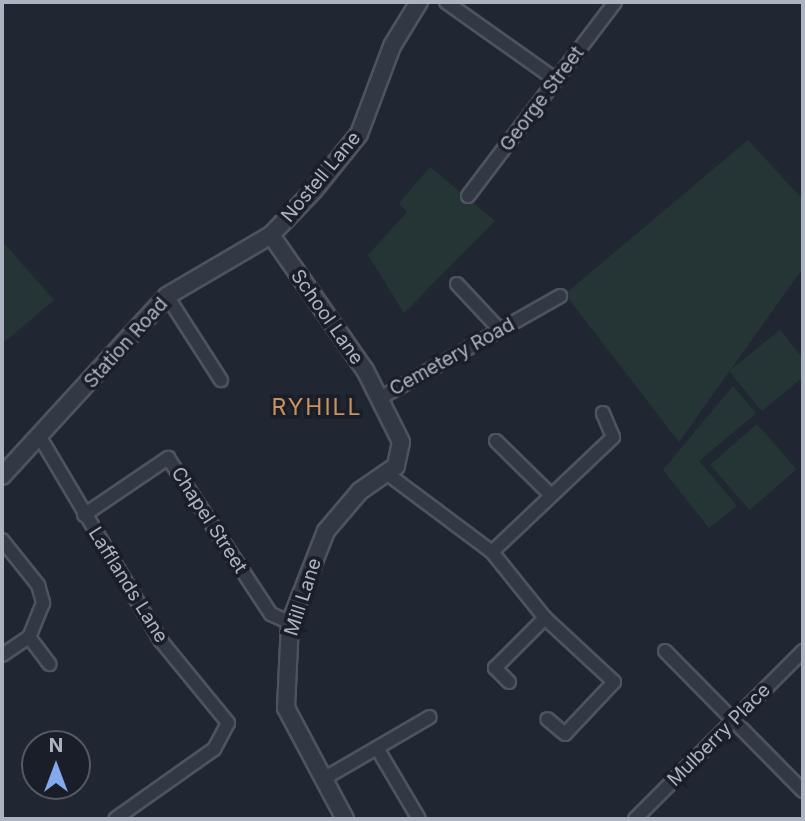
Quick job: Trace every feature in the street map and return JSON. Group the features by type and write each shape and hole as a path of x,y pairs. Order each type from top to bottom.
{"street":[{"name":"Nostell Lane","path":"271,235 359,134 392,46 419,2"},
{"path":"446,2 556,80"},
{"name":"George Street","path":"468,196 615,2"},
{"name":"Station Road","path":"2,476 41,439 167,296 271,235"},
{"name":"School Lane","path":"271,235 380,398 401,442 389,475"},
{"path":"457,284 501,331"},
{"path":"167,296 221,380"},
{"name":"Cemetery Road","path":"380,398 560,296"},
{"path":"492,552 549,493 613,437 603,413"},
{"name":"Lafflands Lane","path":"41,439 161,641 228,723 214,749 116,819"},
{"path":"496,441 549,493"},
{"name":"Chapel Street","path":"84,515 168,458 271,614 290,623"},
{"path":"389,475 492,552 545,618 614,682 565,734 548,719"},
{"name":"Mill Lane","path":"345,819 286,708 290,623 326,531 360,491 389,475"},
{"path":"2,540 42,594 43,611 29,637 2,655"},
{"path":"509,682 495,668 545,618"},
{"path":"29,637 49,664"},
{"path":"665,651 803,791"},
{"name":"Mulberry Place","path":"635,819 803,651"},
{"path":"325,778 377,748 414,720 430,717"},
{"path":"377,748 419,819"}],"shaded area":[{"path":"748,140 803,200 803,268 679,442 565,294"},
{"path":"430,167 495,221 404,313 368,255 407,212 399,203"},
{"path":"2,241 54,300 2,344"},
{"path":"780,330 803,359 803,377 762,411 729,371"},
{"path":"733,386 756,413 699,461 737,506 709,528 663,470"},
{"path":"757,424 796,469 750,510 710,465"}],"district":[{"name":"RYHILL","path":"317,407"}]}
